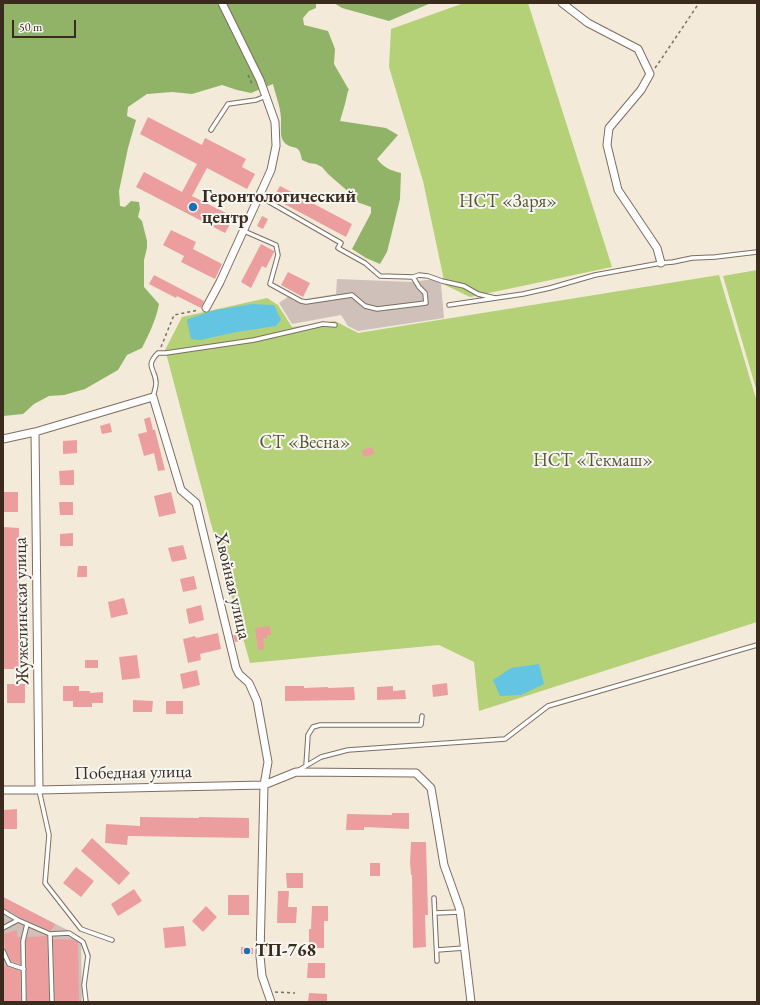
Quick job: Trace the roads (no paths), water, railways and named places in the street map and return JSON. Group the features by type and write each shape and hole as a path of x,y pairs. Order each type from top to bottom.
{"street":[{"path":"206,308 220,282 259,196 270,170 276,146 275,122 260,80 222,3"},
{"path":"562,3 588,22 638,49 650,74 641,90 609,128 607,145 618,190 657,248 661,263"},
{"path":"3,439 35,432 153,397"},
{"name":"Хвойная улица","path":"153,397 180,490 196,503 236,668 239,674 249,683 257,701 268,762 264,785 260,956 262,976 271,1002"},
{"name":"Жужелинская улица","path":"35,432 39,790"},
{"path":"264,785 296,772 416,773 431,788 444,865 460,912 471,1002"},
{"name":"Победная улица","path":"3,790 264,785"}],"lane":[{"path":"212,130 228,104 256,100 266,96"},
{"path":"259,196 341,243 338,248 365,263 380,276 428,276 464,286 478,294 495,298"},
{"path":"243,231 276,245 278,255 270,284 301,301 306,302 352,295 365,306 377,309 426,303 425,293 413,277"},
{"path":"449,305 523,294 595,275 661,263 692,258 757,252"},
{"path":"153,397 156,382 151,364 153,358 158,353 254,340 323,324 335,324"},
{"path":"296,772 321,757 348,750 505,739 548,706 757,645"},
{"path":"306,766 308,735 313,727 320,725 421,725 422,716"},
{"path":"39,790 49,835 45,883 81,929 112,940"},
{"path":"434,898 437,961"},
{"path":"3,911 18,920 50,934 69,933 83,942 88,956 84,985 86,1002"},
{"path":"434,913 460,912"},
{"path":"3,928 18,920"},
{"path":"24,1002 23,941 27,924"},
{"path":"50,934 52,1002"},
{"path":"436,950 464,948"},
{"path":"3,951 9,964 24,969"}],"water":[{"path":"252,304 274,305 281,320 276,326 200,340 191,339 187,321 188,319 215,310"},
{"path":"539,664 544,684 521,695 500,696 493,680 511,668"}],"place":[{"name":"Геронтологический центр","path":"193,207"},
{"name":"ТП-768","path":"247,951"}],"park label":[{"name":"НСТ «Заря»","path":"508,202"},
{"name":"СТ «Весна»","path":"305,443"},
{"name":"НСТ «Текмаш»","path":"593,461"}]}
